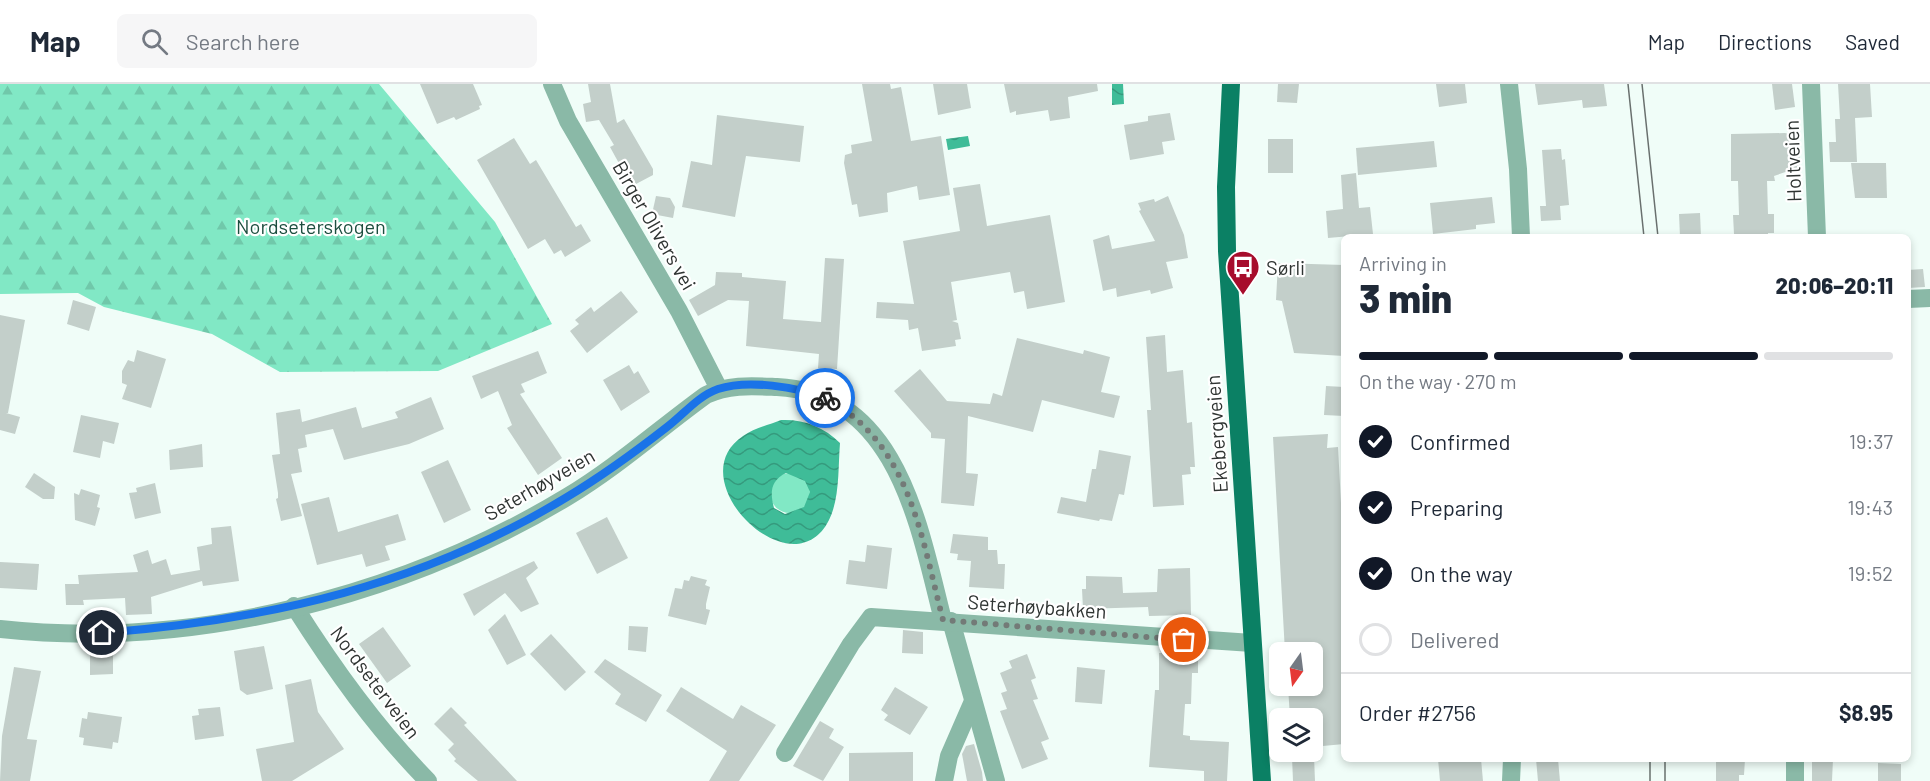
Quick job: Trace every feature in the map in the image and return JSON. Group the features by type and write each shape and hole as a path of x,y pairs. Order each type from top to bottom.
{"main road":[{"name":"Ekebergveien","path":"1231,84 1226,186 1227,251 1262,781"}],"street":[{"name":"Birger Olivers vei","path":"552,84 568,121 679,311 719,388"},
{"path":"1509,84 1518,169 1521,234"},
{"name":"Holtveien","path":"1811,84 1817,234"},
{"path":"1911,299 1930,298"},
{"name":"Seterhøyveien","path":"0,629 75,634 124,632 215,622 355,592 421,569 513,528 599,476 694,404 719,388 755,386 805,390 845,409 866,428 892,459 907,492 973,700 996,781"},
{"name":"Nordseterveien","path":"294,606 332,666 364,708 428,781"},
{"name":"Seterhøybakken","path":"785,753 851,644 872,617 1252,643"},
{"path":"944,781 949,756 973,700"},
{"path":"1511,781 1512,762"},
{"path":"1795,762 1795,781"}],"green space":[{"name":"Nordseterskogen","path":"0,84 379,84 495,222 552,324 438,371 280,372 212,334 104,307 78,293 0,294"},
{"path":"790,473 804,479 810,493 804,507 790,513 776,507 770,493 776,479"}],"water":[{"path":"1112,84 1123,84 1124,104 1112,105"},
{"path":"968,136 970,146 948,150 946,139"},
{"path":"781,420 813,425 840,443 837,492 829,520 812,539 791,544 769,537 748,522 732,501 724,478 726,455 743,436","holes":["786,473 805,481 810,492 804,507 785,514 774,508 772,488 781,476"]}],"building":[{"path":"420,84 473,84 482,105 479,106 480,109 456,120 454,117 437,124"},
{"path":"588,84 610,84 617,123 624,119 653,169 653,175 636,184 625,165 621,167 610,147 614,145 599,120 586,122 583,104 591,102"},
{"path":"862,84 890,84 891,89 901,87 911,141 941,136 950,195 919,200 917,186 887,193 888,212 859,217 857,204 852,205 844,163 845,155 852,153 851,145 872,141"},
{"path":"933,84 967,84 971,108 938,115"},
{"path":"1004,84 1097,84 1098,91 1068,97 1070,118 1050,121 1048,110 1016,115 1016,111 1010,113"},
{"path":"1278,84 1299,84 1297,103 1277,102"},
{"path":"1436,84 1465,84 1467,103 1439,107"},
{"path":"1535,84 1604,84 1607,106 1583,108 1582,100 1538,105"},
{"path":"1772,84 1792,84 1795,107 1775,110"},
{"path":"1838,84 1870,84 1872,117 1855,118 1857,162 1830,162 1829,142 1836,142 1835,119 1840,119"},
{"path":"1170,113 1175,140 1162,142 1164,154 1130,160 1124,125 1148,121 1148,116"},
{"path":"717,115 804,126 800,162 746,156 735,217 682,207 691,161 712,165"},
{"path":"1785,133 1799,137 1800,167 1774,176 1775,181 1767,181 1768,214 1774,214 1774,233 1734,234 1733,215 1739,215 1738,181 1731,181 1731,134"},
{"path":"514,138 530,164 536,160 576,227 581,224 591,241 565,257 561,250 554,254 545,239 528,249 477,160"},
{"path":"1268,139 1293,139 1293,173 1268,173"},
{"path":"1434,141 1437,167 1358,175 1356,148"},
{"path":"1561,149 1562,160 1565,159 1569,205 1560,206 1561,220 1541,221 1540,206 1546,206 1542,150"},
{"path":"1851,163 1886,163 1887,198 1855,198"},
{"path":"1356,173 1359,208 1370,207 1373,234 1341,234 1341,237 1328,238 1326,211 1343,209 1341,175"},
{"path":"980,184 987,226 1050,215 1065,302 1027,309 1024,291 1014,293 1010,272 951,282 957,320 952,321 958,323 961,339 955,340 956,346 922,351 918,328 909,330 908,320 876,318 877,302 914,304 903,241 960,231 953,188"},
{"path":"656,196 670,198 675,207 673,218 652,214"},
{"path":"1168,196 1184,235 1188,258 1166,262 1173,288 1151,294 1150,290 1117,297 1116,288 1103,291 1093,240 1109,235 1112,249 1155,241 1139,211 1141,210 1138,203 1154,199 1155,202"},
{"path":"1492,197 1495,223 1476,225 1476,229 1433,234 1430,203"},
{"path":"1700,213 1701,234 1680,234 1679,214"},
{"path":"825,258 844,259 837,369 818,368 819,354 746,346 749,301 728,300 698,316 689,300 715,285 716,272 742,273 742,277 786,281 783,319 821,322"},
{"path":"1278,263 1341,265 1341,356 1294,353 1282,301 1276,300"},
{"path":"1923,269 1925,287 1911,288 1911,270"},
{"path":"621,291 638,312 587,353 570,331 579,324 575,320 591,307 594,312"},
{"path":"73,300 96,307 89,331 67,324"},
{"path":"0,315 25,320 8,413 6,413 20,417 15,434 0,430"},
{"path":"1165,335 1167,372 1183,370 1187,423 1192,422 1195,467 1190,467 1191,474 1182,475 1184,505 1153,507 1147,410 1151,410 1146,337"},
{"path":"1017,338 1083,354 1084,350 1110,357 1101,392 1120,396 1114,418 1042,400 1033,432 968,416 966,473 978,474 974,506 941,503 945,439 931,438 931,433 894,391 920,369 947,401 990,404 993,393 1002,396"},
{"path":"137,350 166,359 151,408 122,399 127,385 122,383 122,371 128,360 134,362"},
{"path":"538,351 547,373 521,384 525,392 520,394 562,458 538,475 507,428 512,425 498,391 481,399 472,376"},
{"path":"629,365 634,374 638,371 650,392 621,411 603,380"},
{"path":"1326,386 1341,387 1341,416 1324,415"},
{"path":"431,397 444,429 409,444 344,460 333,429 305,435 307,447 298,449 302,472 291,474 302,516 281,521 276,499 278,493 272,455 280,454 276,413 300,409 302,422 356,407 362,428 398,418 395,412"},
{"path":"81,415 119,423 114,444 103,441 100,458 73,452"},
{"path":"1328,434 1327,448 1338,447 1341,503 1341,744 1323,746 1323,708 1289,708 1289,696 1323,696 1323,642 1284,642 1273,437"},
{"path":"202,444 203,467 170,470 169,450"},
{"path":"1099,450 1131,456 1124,495 1119,494 1112,521 1100,519 1099,521 1057,513 1061,497 1086,502 1092,469 1096,469"},
{"path":"448,460 471,510 444,523 421,472"},
{"path":"34,473 55,487 54,499 43,499 25,487"},
{"path":"155,483 161,513 135,519 129,493 137,492 136,488"},
{"path":"81,489 100,495 97,507 100,508 95,526 75,520 74,493 79,495"},
{"path":"329,497 338,532 398,514 406,540 385,546 390,560 366,567 362,554 317,565 301,504"},
{"path":"607,517 628,558 597,574 576,533"},
{"path":"231,526 239,581 203,586 202,581 151,597 152,614 126,615 125,598 83,600 84,605 66,605 65,584 79,584 78,575 138,572 133,555 148,550 152,564 166,559 171,575 200,570 197,547 212,544 211,528"},
{"path":"953,534 988,537 988,550 997,550 998,564 1005,564 1004,589 969,587 971,561 957,560 958,554 950,553"},
{"path":"867,545 892,548 887,589 846,584 849,560 865,562"},
{"path":"534,561 538,568 526,578 539,604 521,612 505,593 474,616 463,594"},
{"path":"0,562 39,564 37,590 0,588"},
{"path":"1190,568 1191,615 1149,616 1148,607 1083,609 1082,589 1086,589 1086,576 1122,577 1123,593 1157,592 1158,569"},
{"path":"691,576 707,580 705,585 710,587 706,609 710,610 706,625 668,616 675,588 682,589 684,580 689,581"},
{"path":"505,614 526,655 507,665 488,630"},
{"path":"629,626 648,627 646,652 628,650"},
{"path":"383,627 411,666 387,683 359,644"},
{"path":"903,630 923,632 923,654 902,653"},
{"path":"551,634 586,672 565,691 530,654"},
{"path":"264,646 273,689 247,695 240,690 234,651"},
{"path":"1159,653 1198,653 1198,673 1192,673 1191,704 1185,704 1183,735 1190,736 1190,740 1229,742 1227,781 1204,781 1204,771 1149,767 1155,690 1159,690"},
{"path":"90,654 113,654 113,674 90,675"},
{"path":"1027,654 1036,678 1031,680 1038,699 1033,700 1049,739 1041,742 1048,759 1022,769 1000,711 1007,709 1001,693 1007,691 1000,673 1012,668 1009,661"},
{"path":"605,659 662,695 646,722 615,704 621,694 594,672"},
{"path":"14,667 41,671 27,739 37,740 30,781 0,781 2,736"},
{"path":"1077,667 1105,670 1102,704 1075,702"},
{"path":"311,679 318,712 344,749 292,781 262,781 256,749 294,742 285,685"},
{"path":"681,687 733,719 741,705 776,725 739,781 709,781 727,751 666,711"},
{"path":"895,687 928,707 910,735 884,720 888,715 881,710"},
{"path":"220,707 224,736 195,740 192,716 199,715 198,709"},
{"path":"451,707 467,723 464,725 517,781 478,781 454,761 456,759 448,750 454,744 434,724"},
{"path":"88,712 122,717 118,743 113,742 112,749 83,745 84,738 79,737 82,718 87,719"},
{"path":"820,721 834,729 829,738 844,747 823,781 793,766"},
{"path":"974,744 983,781 967,781 962,754 966,746"},
{"path":"913,752 913,781 849,781 849,753"},
{"path":"1292,762 1314,762 1315,781 1293,781"},
{"path":"1438,762 1481,762 1483,781 1440,781"},
{"path":"1536,762 1558,762 1560,781 1538,781"},
{"path":"1716,762 1745,762 1744,775 1739,775 1739,781 1716,781"},
{"path":"1812,762 1833,762 1832,781 1812,781"},
{"path":"1878,763 1901,764 1901,781 1878,781"}],"tram line":[{"path":"1628,84 1644,234"},
{"path":"1642,84 1658,234"},
{"path":"1650,762 1650,781"},
{"path":"1665,762 1665,781"}],"way so far":[{"path":"825,398 845,409 866,428 881,443 892,459 907,492 943,620 987,626 1084,631 1184,640"}],"place":[{"name":"Sørli","path":"1243,296"}],"route":[{"path":"102,633 175,627 255,615 355,592 451,558 513,528 567,497 641,446 706,395 719,388 782,387 805,390 825,398"}]}
